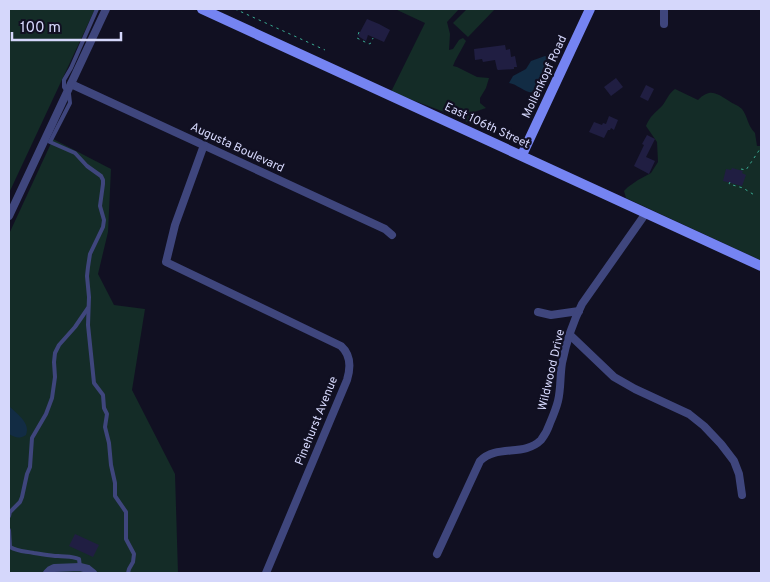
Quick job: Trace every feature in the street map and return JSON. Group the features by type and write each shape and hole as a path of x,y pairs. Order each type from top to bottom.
{"street":[{"path":"9,216 106,9"},
{"name":"East 106th Street","path":"202,9 761,266"},
{"name":"Mollenkopf Road","path":"522,155 590,9"},
{"path":"664,9 664,24"},
{"name":"Augusta Boulevard","path":"69,88 204,145 385,229 392,235"},
{"name":"Pinehurst Avenue","path":"204,145 175,225 166,262 341,346 348,354 350,367 347,380 266,573"},
{"name":"Wildwood Drive","path":"437,554 480,461 492,453 531,447 546,434 558,402 562,364 570,335 582,304 646,213"},
{"path":"538,312 551,315 579,311"},
{"path":"570,335 614,377 635,390 688,414 704,426 734,461 742,495"},
{"path":"47,573 54,568 88,569 93,573"}],"lane":[{"path":"97,9 64,80 64,87 69,88 70,103 50,142 75,153 101,176 103,184 100,206 104,220 103,227 90,254 87,276 88,325 94,383 103,395 106,414 105,427 116,496 126,512 126,539 134,554 128,573"},
{"path":"9,516 22,497 30,467 32,438 46,414 52,398 55,377 54,362 59,345 76,328 89,306"},
{"path":"9,530 10,547 15,550 73,557 79,560 80,568"}],"path":[{"path":"235,9 325,50"},
{"path":"359,32 357,38 369,44 373,38"},
{"path":"741,169 746,170 760,149"},
{"path":"730,182 729,184 743,188 756,196"}],"green space":[{"path":"9,9 95,9 9,193"},
{"path":"395,9 459,9 447,22 450,34 449,50 453,49 459,40 463,38 466,41 453,66 477,77 489,78 480,98 480,103 486,108 469,115 474,118 474,125 391,92 425,23"},
{"path":"467,9 495,9 468,37 453,23"},
{"path":"675,89 698,100 706,94 713,93 739,106 755,133 757,146 761,146 760,260 626,198 624,191 651,173 658,162 657,142 646,126 651,117"},
{"path":"53,139 111,169 108,232 98,274 114,305 145,309 132,390 175,474 178,573 9,573 9,234"}],"water":[{"path":"545,56 551,62 551,68 542,80 537,92 529,92 509,83 513,76 526,69 531,61"},
{"path":"9,406 25,423 27,427 26,435 18,437 9,434"}],"building":[{"path":"367,19 390,30 384,42 368,35 366,41 358,36"},
{"path":"505,45 506,50 510,49 511,57 515,56 517,67 514,67 514,69 498,70 495,60 483,62 482,59 475,60 474,49"},
{"path":"616,78 623,87 611,96 604,87"},
{"path":"646,85 654,89 648,101 640,97"},
{"path":"609,116 618,120 614,130 611,128 608,130 604,138 589,132 594,122 602,125 603,123 606,124"},
{"path":"647,135 655,139 646,157 655,161 649,174 634,166"},
{"path":"732,168 743,171 742,173 746,175 742,186 723,181 726,169 731,170"},
{"path":"75,534 99,545 93,557 69,546"}]}
